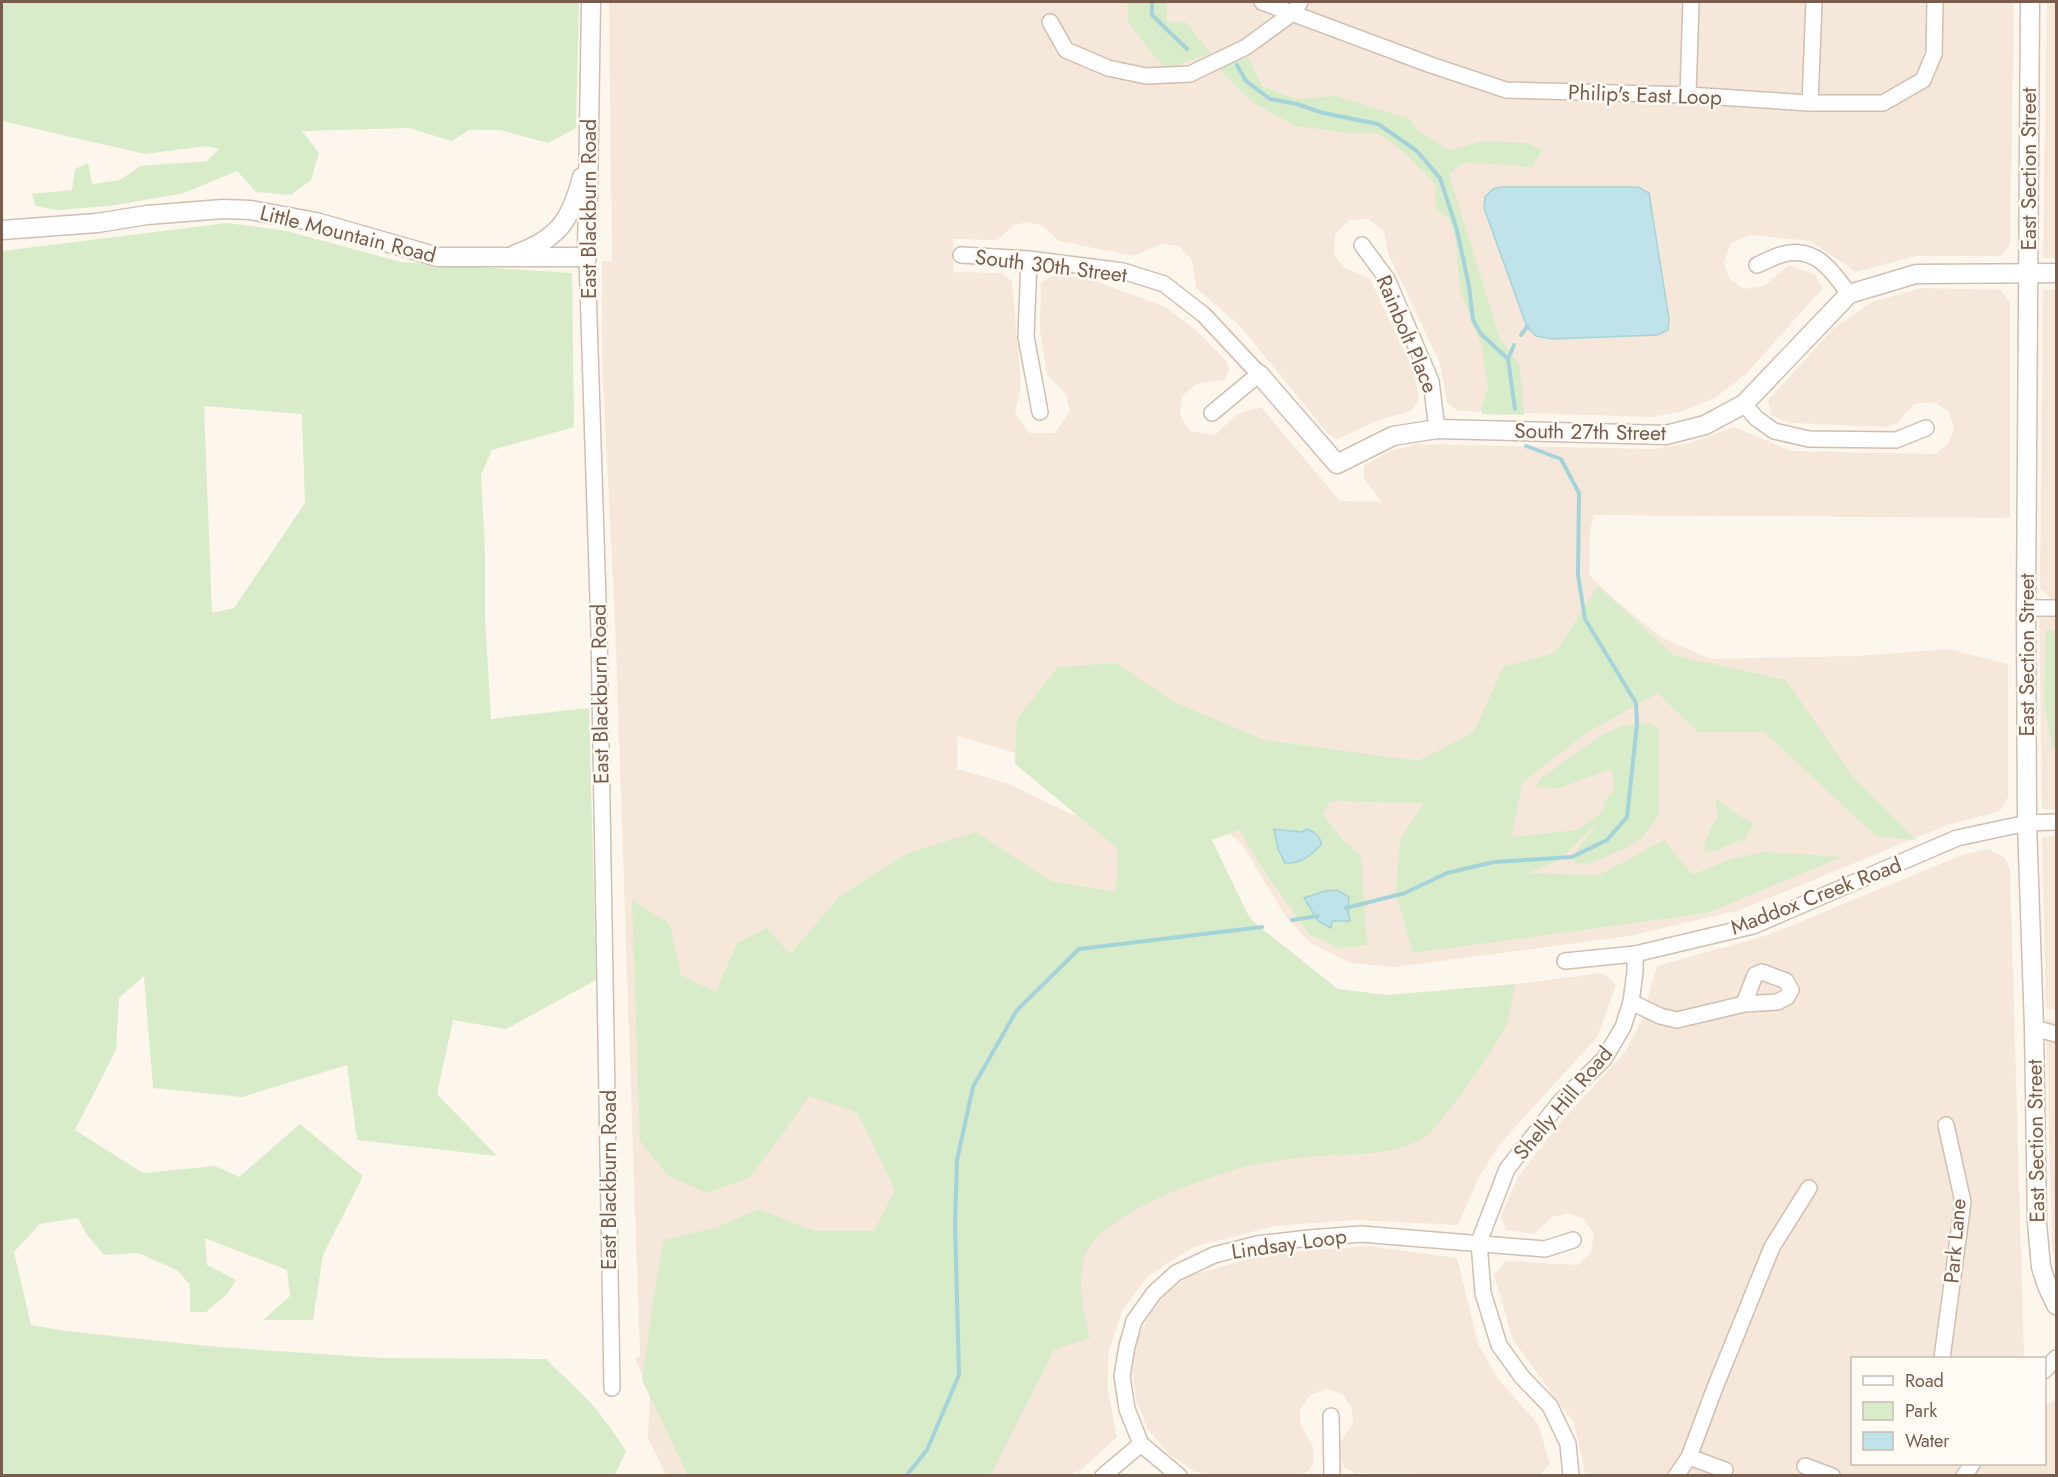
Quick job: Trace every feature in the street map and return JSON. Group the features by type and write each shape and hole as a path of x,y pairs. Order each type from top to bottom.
{"street":[{"name":"East Blackburn Road","path":"591,2 587,257 599,631 612,1388"},
{"name":"Philip's East Loop","path":"1262,2 1297,7 1431,65 1506,90 1688,96 1810,104 1883,104 1923,80 1934,54 1935,2"},
{"path":"1688,96 1691,2"},
{"path":"1810,104 1814,2"},
{"name":"East Section Street","path":"2030,2 2027,822 2038,1234 2041,1267 2056,1305"},
{"path":"1050,22 1066,50 1108,68 1146,76 1190,74 1246,47 1297,7"},
{"path":"506,257 548,240 564,222 578,196 589,152"},
{"name":"Little Mountain Road","path":"2,230 97,223 197,209 241,210 284,215 316,222 438,257 587,257"},
{"name":"Rainbolt Place","path":"1362,245 1387,279 1426,371 1435,402 1437,429"},
{"path":"1757,265 1785,253 1809,255 1827,264 1849,294"},
{"name":"South 30th Street","path":"961,255 1029,259 1123,272 1164,284 1204,315 1259,374"},
{"path":"1029,259 1026,337 1040,412"},
{"name":"South 27th Street","path":"1259,374 1337,464 1393,436 1437,429 1666,435 1705,425 1744,404 1849,294 1916,274 2056,273"},
{"path":"1212,413 1259,374"},
{"path":"1744,404 1756,418 1774,431 1809,439 1896,440 1926,428"},
{"path":"2026,608 2056,609"},
{"name":"Maddox Creek Road","path":"1565,961 1635,954 1753,926 1957,838 2027,822 2056,822"},
{"name":"Shelly Hill Road","path":"1571,1476 1568,1444 1550,1406 1521,1377 1499,1345 1483,1293 1479,1242 1507,1169 1560,1101 1605,1059 1623,1027 1631,1002 1635,954"},
{"path":"1631,1002 1660,1016 1677,1020 1744,1004"},
{"path":"2034,1028 2056,1034"},
{"name":"Park Lane","path":"1942,1357 1963,1202 1946,1125"},
{"path":"1676,1476 1689,1457 1772,1247 1809,1188"},
{"name":"Lindsay Loop","path":"1179,1476 1141,1444 1127,1409 1122,1376 1134,1321 1154,1293 1176,1273 1214,1255 1257,1244 1309,1238 1361,1234 1545,1249 1573,1240"},
{"path":"1331,1416 1332,1476"},
{"path":"1103,1476 1141,1444"},
{"path":"1689,1457 1725,1470"},
{"path":"1805,1466 1832,1476"}],"shaded area":[{"path":"609,2 2014,2 2010,245 2001,256 1916,256 1856,272 1810,241 1751,235 1731,243 1724,263 1730,279 1744,289 1764,286 1789,265 1814,274 1823,288 1747,373 1715,398 1684,411 1651,417 1458,411 1447,403 1440,363 1388,254 1384,231 1368,219 1349,220 1335,234 1334,255 1344,267 1370,279 1414,371 1419,399 1411,411 1376,421 1338,439 1328,434 1240,326 1196,288 1192,260 1179,246 1161,244 1134,256 1059,241 1043,226 1029,222 1014,225 997,240 953,239 953,272 1001,273 1012,281 1021,387 1015,412 1029,433 1055,433 1070,411 1066,394 1047,375 1040,330 1041,283 1053,275 1090,279 1165,307 1197,331 1227,362 1229,371 1224,380 1196,384 1182,396 1180,415 1190,431 1215,435 1236,415 1261,407 1340,501 1382,502 1364,479 1364,466 1387,452 1418,444 1652,449 1690,443 1734,427 1791,451 1935,454 1948,444 1954,428 1949,412 1935,402 1914,404 1897,423 1888,427 1790,423 1771,415 1768,400 1834,328 1872,302 1922,288 2001,290 2010,303 2010,518 1594,515 1590,531 1589,575 1661,637 1710,659 1857,656 1948,649 2008,664 2008,797 2000,811 1947,825 1740,910 1629,936 1395,967 1350,963 1309,942 1286,917 1241,843 1195,805 957,736 957,769 1009,784 1073,815 1150,824 1218,867 1275,956 1336,993 1392,1000 1602,973 1616,984 1598,1036 1500,1144 1479,1177 1458,1225 1355,1220 1274,1226 1193,1247 1147,1277 1123,1309 1109,1349 1107,1387 1117,1437 1081,1470 1066,1476 666,1475 648,1438 650,1395 635,1358 640,1356 615,620 602,361 602,261 612,261"},
{"path":"2047,2 2056,2 2056,258 2043,258"},
{"path":"2043,290 2056,290 2056,600 2040,588"},
{"path":"2039,617 2056,617 2056,809 2042,809"},
{"path":"2056,836 2056,1010 2046,1008 2042,837"},
{"path":"1989,849 2005,858 2010,869 2024,1357 1851,1357 1851,1465 2046,1465 2046,1405 2056,1401 2056,1475 1590,1475 1585,1472 1574,1423 1513,1340 1494,1275 1506,1261 1578,1265 1591,1252 1594,1234 1584,1219 1568,1213 1552,1217 1534,1234 1506,1230 1501,1216 1518,1177 1559,1124 1626,1051 1642,1019 1657,966 1768,935 1962,855"},
{"path":"2046,1019 2056,1022 2056,1267 2052,1246"},
{"path":"1368,1246 1457,1258 1478,1344 1498,1379 1538,1424 1550,1464 1539,1476 1355,1473 1345,1468 1340,1459 1341,1442 1353,1423 1352,1408 1342,1394 1327,1389 1310,1395 1300,1410 1301,1426 1313,1446 1313,1465 1306,1473 1290,1476 1212,1475 1195,1472 1168,1453 1147,1428 1136,1399 1132,1367 1137,1339 1150,1314 1168,1292 1191,1275 1271,1253"}],"green space":[{"path":"2,2 579,2 576,128 548,143 500,130 469,130 452,141 409,128 302,131 319,153 311,180 291,195 256,192 237,171 184,193 110,206 57,210 35,206 32,194 72,190 75,169 88,163 92,184 120,180 140,166 207,161 219,149 207,146 145,154 2,121"},
{"path":"1127,2 1167,2 1167,22 1185,22 1211,53 1167,69 1128,22"},
{"path":"1248,57 1262,86 1295,99 1335,96 1408,118 1419,131 1449,150 1483,141 1526,143 1543,149 1532,167 1464,162 1449,174 1499,336 1520,366 1524,415 1482,414 1481,407 1488,388 1482,347 1460,291 1456,240 1449,219 1437,210 1435,195 1437,186 1405,153 1379,134 1349,133 1295,126 1252,102 1216,66"},
{"path":"227,223 287,231 401,262 572,273 574,427 492,450 481,475 485,619 491,719 589,708 596,980 506,1029 453,1020 437,1094 497,1156 357,1140 347,1065 242,1097 153,1088 144,976 119,998 116,1050 75,1130 143,1173 215,1166 239,1177 300,1124 363,1176 323,1255 313,1320 263,1320 290,1296 287,1270 205,1238 207,1265 236,1280 228,1293 206,1312 190,1312 190,1285 177,1270 138,1253 104,1255 87,1235 78,1218 40,1224 14,1252 31,1325 65,1331 218,1347 381,1358 546,1359 595,1408 626,1451 615,1475 2,1475 2,251","holes":["204,406 302,414 305,503 234,608 212,613"]},
{"path":"1598,586 1673,655 1786,680 1854,778 1916,840 1876,836 1764,732 1698,732 1658,693 1585,734 1522,783 1512,837 1576,830 1603,812 1605,801 1615,789 1611,769 1559,788 1536,787 1540,779 1600,736 1624,725 1650,723 1659,729 1659,814 1643,837 1624,849 1591,863 1576,864 1572,857 1598,822 1559,860 1529,873 1599,875 1664,840 1692,875 1734,858 1765,852 1842,857 1707,913 1413,953 1396,894 1400,839 1424,803 1330,801 1323,814 1340,837 1361,856 1367,945 1339,948 1309,934 1265,872 1239,830 1212,840 1250,919 1338,989 1388,995 1515,984 1507,1024 1442,1119 1424,1138 1395,1149 1364,1154 1316,1156 1276,1161 1245,1167 1197,1182 1148,1203 1105,1230 1091,1246 1083,1262 1082,1301 1090,1338 1054,1350 990,1476 688,1475 642,1380 664,1240 717,1227 758,1209 814,1231 874,1231 895,1190 857,1112 809,1096 749,1178 707,1193 668,1176 640,1141 632,900 670,924 681,975 716,992 737,943 767,928 790,954 840,896 908,853 976,832 1051,881 1116,892 1118,849 1015,764 1017,719 1058,667 1116,663 1174,702 1264,740 1418,761 1474,732 1503,667 1555,653"},
{"path":"2046,630 2056,631 2056,748 2052,749 2044,698"},
{"path":"1715,798 1741,817 1750,820 1752,825 1745,840 1715,851 1704,851 1709,833 1718,816"}],"water":[{"path":"1501,187 1638,187 1649,193 1669,319 1668,330 1657,335 1552,339 1536,336 1527,327 1484,208 1485,197 1493,189"},
{"path":"1274,829 1301,832 1307,829 1317,835 1321,845 1304,858 1285,863 1278,849"},
{"path":"1328,890 1337,890 1349,897 1350,921 1332,921 1331,928 1318,921 1304,898"}],"waterway":[{"path":"1152,2 1152,15 1187,49"},
{"path":"1237,65 1246,81 1270,99 1378,124 1417,151 1440,178 1457,230 1469,286 1473,320 1481,334 1508,359 1515,409"},
{"path":"1521,335 1527,327"},
{"path":"1508,359 1514,345"},
{"path":"1346,908 1405,893 1447,873 1494,862 1572,857 1607,840 1627,817 1637,724 1636,703 1585,619 1578,575 1579,493 1561,459 1526,446"},
{"path":"1292,920 1318,916"},
{"path":"906,1476 927,1450 959,1375 955,1225 957,1160 973,1087 1017,1010 1079,949 1262,927"}]}
